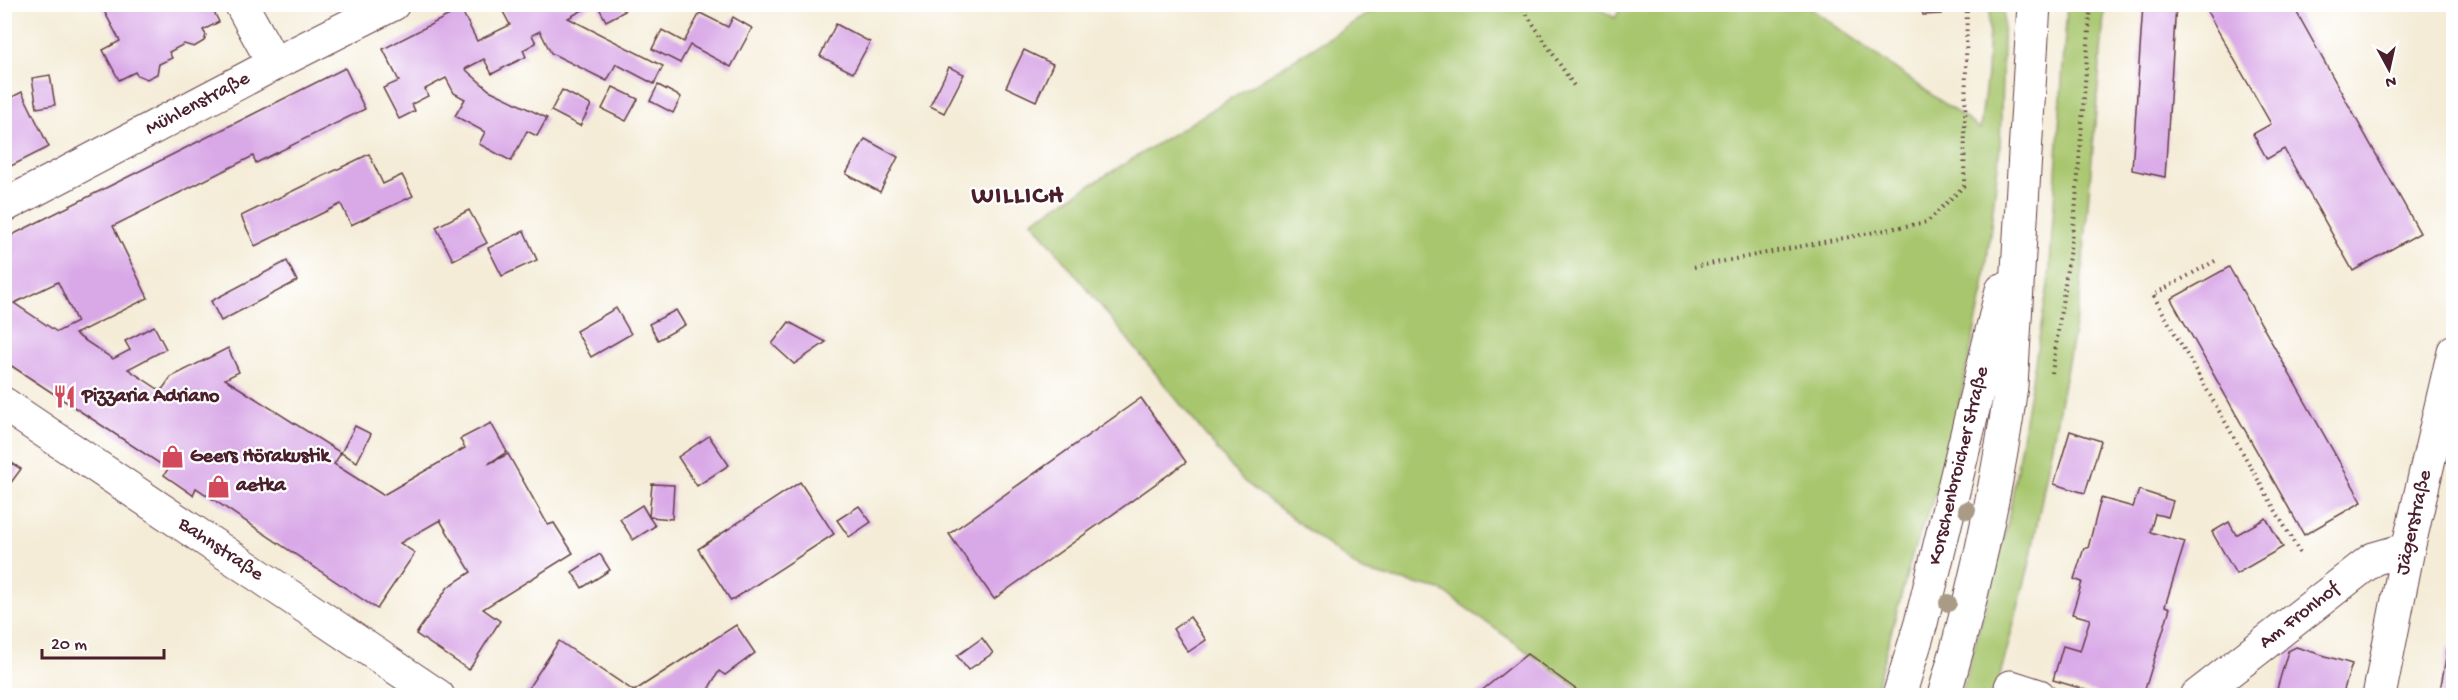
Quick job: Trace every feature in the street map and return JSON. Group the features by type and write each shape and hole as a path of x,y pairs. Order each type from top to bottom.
{"street":[{"path":"241,4 274,64"},
{"name":"Mühlenstraße","path":"4,206 393,4"},
{"name":"Korschenbroicher Straße","path":"1944,696 1978,572 1998,474 2010,386 2034,4"},
{"name":"Korschenbroicher Straße","path":"1899,696 1922,623 2002,288 2018,234"},
{"name":"Jägerstraße","path":"2379,696 2408,549 2454,351"},
{"name":"Bahnstraße","path":"4,404 438,696"},
{"name":"Am Fronhof","path":"2198,696 2373,559 2408,549"}],"path":[{"path":"1520,4 1576,89"},
{"path":"1694,267 1927,222 1964,186 1967,4"},
{"path":"2215,261 2153,295 2302,557"}],"green space":[{"path":"1382,5 1593,5 1615,18 1623,5 1806,5 1980,129 1987,74 1990,5 2004,5 2000,148 1984,286 1946,467 1913,552 1874,695 1588,695 1441,590 1362,571 1241,479 1032,221"},
{"path":"2067,5 2105,5 2080,299 2029,566 1995,695 1961,696 2007,526 2049,280"}],"building":[{"path":"113,4 210,4 219,22 203,30 206,35 204,41 194,47 184,44 169,52 172,58 159,64 157,74 147,79 135,72 119,80 103,50 120,41 103,9"},
{"path":"499,4 594,4 568,18 663,66 654,84 616,64 607,81 551,53 540,31 532,35 536,43 523,50 526,57 492,74 484,59 465,69 489,90 547,118 537,136 527,131 511,161 479,144 485,132 455,116 465,99 454,93 446,78 425,89 428,96 412,104 415,111 399,119 383,88 399,81 383,49 461,9 477,41 510,25"},
{"path":"597,4 618,4 625,11 606,21"},
{"path":"1922,4 1942,4 1942,14 1923,15"},
{"path":"2143,4 2176,4 2165,177 2132,170"},
{"path":"2206,4 2292,4 2420,233 2353,271 2284,149 2267,159 2253,134 2271,124 2204,6"},
{"path":"700,13 728,27 733,17 752,28 731,67 690,45 680,63 652,49 662,30 684,42"},
{"path":"836,24 870,42 853,73 820,56"},
{"path":"1024,50 1053,64 1036,101 1006,87"},
{"path":"949,67 964,74 944,113 930,106"},
{"path":"345,68 365,109 256,163 253,156 113,226 148,298 75,334 113,359 130,350 125,341 154,326 166,349 128,369 161,391 171,377 228,348 239,372 225,379 341,453 334,464 383,495 465,448 460,439 491,423 507,452 488,464 508,454 548,525 554,523 573,553 483,609 500,621 469,670 416,634 448,587 471,572 440,520 400,543 415,553 377,609 196,488 193,495 164,475 168,469 4,361 4,239","holes":["58,282 77,322 57,332 14,303"]},
{"path":"50,75 55,105 37,108 32,78"},
{"path":"658,85 681,97 673,113 650,101"},
{"path":"613,87 638,99 626,121 602,109"},
{"path":"562,90 591,105 580,126 551,111"},
{"path":"22,92 49,147 7,168 4,163 4,101"},
{"path":"865,139 898,157 880,192 846,174"},
{"path":"369,154 383,184 402,175 413,196 351,225 341,204 255,246 241,216"},
{"path":"469,210 487,243 453,260 436,227"},
{"path":"524,231 537,260 502,276 488,248"},
{"path":"287,261 297,281 221,321 211,301"},
{"path":"2229,267 2362,502 2304,535 2171,299"},
{"path":"616,308 631,334 591,357 576,331"},
{"path":"676,310 685,325 658,340 649,324"},
{"path":"789,322 826,342 794,364 772,344"},
{"path":"1141,398 1186,462 994,599 949,534"},
{"path":"355,426 371,434 357,462 341,453"},
{"path":"2070,431 2101,441 2085,493 2054,484"},
{"path":"709,436 729,465 697,486 678,457"},
{"path":"4,458 21,469 4,492"},
{"path":"800,482 834,534 731,601 698,549"},
{"path":"652,484 674,485 672,519 649,517"},
{"path":"2139,490 2173,501 2168,517 2155,514 2150,532 2185,542 2165,606 2170,608 2143,696 2106,696 2053,680 2063,646 2080,651 2090,619 2072,614 2082,582 2074,579 2084,548 2088,548 2101,498 2133,507"},
{"path":"642,505 655,526 633,540 620,519"},
{"path":"859,506 871,522 849,537 837,520"},
{"path":"2266,518 2283,547 2236,574 2212,532 2229,522 2236,535"},
{"path":"600,554 610,570 582,588 572,572"},
{"path":"1190,617 1206,640 1188,652 1173,629"},
{"path":"736,625 755,653 725,675 719,671 710,686 709,696 523,696 559,641 634,691"},
{"path":"982,638 993,653 968,670 957,656"},
{"path":"2296,647 2352,664 2342,696 2275,696 2288,651"},
{"path":"2448,647 2454,648 2454,696 2439,696"},
{"path":"1527,654 1570,685 1585,696 1475,696"}],"place":[{"name":"Pizzaria Adriano","path":"64,397"},
{"name":"Geers Hörakustik","path":"172,457"},
{"name":"aetka","path":"218,486"}],"district":[{"name":"WILLICH","path":"1018,197"}]}
